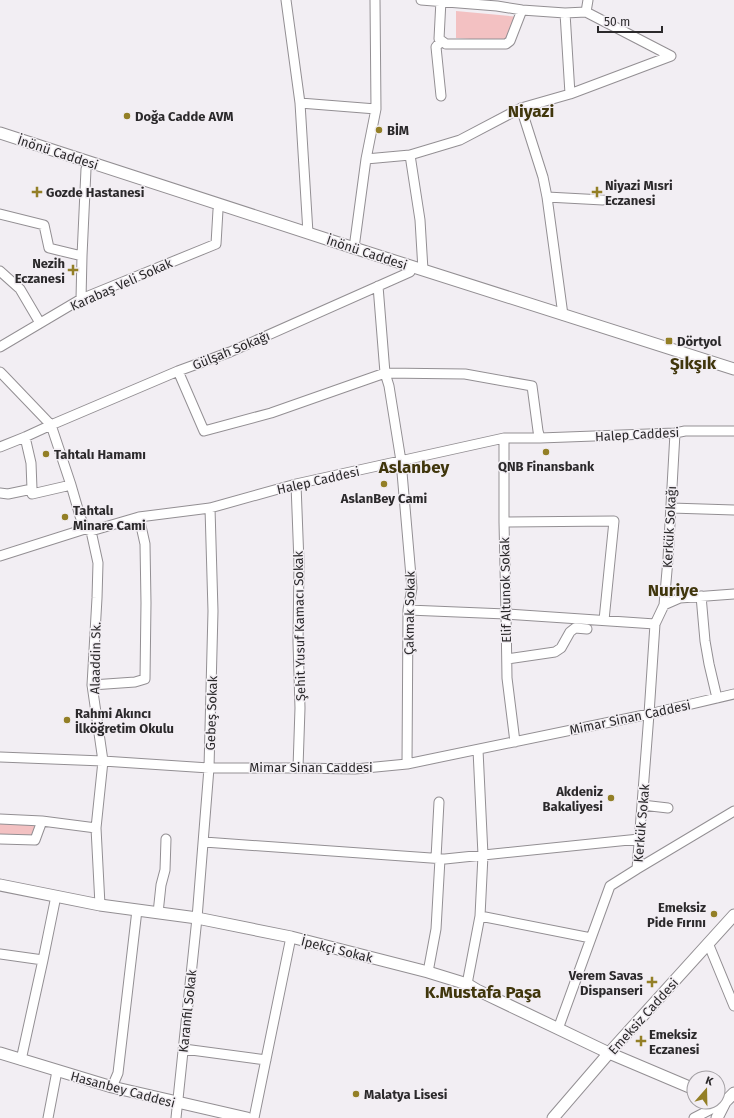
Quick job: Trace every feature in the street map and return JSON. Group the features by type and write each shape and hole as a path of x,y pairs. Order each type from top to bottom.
{"main road":[{"name":"İnönü Caddesi","path":"0,133 734,369"},
{"name":"İnönü Caddesi","path":"0,140 86,169 734,374"},
{"name":"İpekçi Sokak","path":"0,885 100,905 197,918 291,937 428,972 467,984 609,1053 686,1086"},
{"name":"Emeksiz Caddesi","path":"553,1118 609,1053 734,915"},
{"name":"Hasanbey Caddesi","path":"0,1054 112,1087 247,1118"},
{"path":"726,1102 734,1093"}],"street":[{"path":"286,0 300,103 308,233"},
{"path":"354,248 366,160 376,109 375,0"},
{"path":"366,160 410,155 460,140 521,108 570,94 671,56 586,12 565,13 522,10 496,3 421,0"},
{"path":"586,12 588,0"},
{"path":"440,1 439,39 446,44 506,44 510,41 522,10"},
{"path":"565,13 570,94"},
{"path":"441,96 436,47 442,41"},
{"path":"300,103 376,109"},
{"path":"521,108 543,177 563,315"},
{"path":"410,155 420,220 423,270"},
{"path":"81,299 86,169"},
{"path":"547,197 603,200"},
{"name":"Karabaş Veli Sokak","path":"0,347 81,299 216,244 218,210"},
{"path":"0,214 44,225 49,248 82,256"},
{"path":"0,271 20,289 40,323"},
{"name":"Gülşah Sokağı","path":"0,447 178,371 230,352 410,272"},
{"name":"Çakmak Sokak","path":"378,286 385,373 389,386 401,461 412,588 408,610 408,764"},
{"path":"178,371 204,431 271,412 385,373 464,374 532,386 540,438"},
{"path":"0,372 51,425 80,516 88,530"},
{"name":"Halep Caddesi","path":"0,556 88,530 139,517 210,508 296,484 504,438 674,433 685,431 734,431"},
{"name":"Kerkük Sokağı","path":"649,714 654,624 664,605 671,508 674,433"},
{"path":"26,437 31,463 32,494 71,485"},
{"name":"Elif Altunok Sokak","path":"504,438 507,678 515,742"},
{"name":"Şehit Yusuf Kamacı Sokak","path":"296,484 299,563 298,642 300,708 298,768"},
{"path":"0,493 8,494 32,489"},
{"name":"Gebeş Sokak","path":"197,918 209,768 213,612 210,508"},
{"path":"671,508 734,510"},
{"path":"92,685 135,682 145,679 145,544 139,517"},
{"path":"504,522 614,521 604,620"},
{"name":"Alaaddin Sk.","path":"88,530 98,563 92,685 103,762 96,828 100,905"},
{"path":"664,605 680,598 734,594"},
{"path":"701,596 707,656 717,698"},
{"path":"408,610 506,614 654,624"},
{"path":"507,658 555,652 561,648 570,632 575,628 587,629"},
{"name":"Mimar Sinan Caddesi","path":"0,757 209,768 355,769 408,764 649,714 734,694"},
{"name":"Kerkük Sokak","path":"558,1028 610,886 637,869 649,714"},
{"path":"467,984 480,916 483,855 478,750"},
{"path":"428,972 436,929 439,802"},
{"path":"642,805 668,808"},
{"path":"637,869 734,811"},
{"path":"0,819 42,821 96,828"},
{"path":"0,839 35,840 42,821"},
{"path":"158,913 161,885 165,870 166,839"},
{"path":"204,842 445,859 639,839"},
{"path":"21,1060 43,960 53,896"},
{"path":"112,1087 118,1073 137,910"},
{"path":"480,916 591,938"},
{"name":"Karanfil Sokak","path":"176,1118 197,918"},
{"path":"254,1118 291,937"},
{"path":"708,943 734,1006"},
{"path":"0,954 43,960"},
{"path":"184,1049 266,1060"},
{"path":"48,1118 57,1071"},
{"path":"694,1118 710,1110"}],"shaded area":[{"path":"456,11 520,17 512,42 456,38"},
{"path":"0,821 38,824 32,838 0,835"}],"place":[{"name":"Doğa Cadde AVM","path":"127,116"},
{"name":"BİM","path":"379,130"},
{"name":"Gozde Hastanesi","path":"37,192"},
{"name":"Niyazi Mısri Eczanesi","path":"597,192"},
{"name":"Nezih Eczanesi","path":"73,270"},
{"name":"Dörtyol","path":"669,341"},
{"name":"QNB Finansbank","path":"546,452"},
{"name":"Tahtalı Hamamı","path":"46,454"},
{"name":"AslanBey Cami","path":"384,484"},
{"name":"Tahtalı Minare Cami","path":"65,517"},
{"name":"Rahmi Akıncı İlköğretim Okulu","path":"67,720"},
{"name":"Akdeniz Bakaliyesi","path":"611,798"},
{"name":"Emeksiz Pide Fırını","path":"714,914"},
{"name":"Verem Savas Dispanseri","path":"652,982"},
{"name":"Emeksiz Eczanesi","path":"641,1041"},
{"name":"Malatya Lisesi","path":"356,1094"}],"district":[{"name":"Niyazi","path":"531,111"},
{"name":"Şıkşık","path":"693,363"},
{"name":"Aslanbey","path":"414,467"},
{"name":"Nuriye","path":"673,590"},
{"name":"K.Mustafa Paşa","path":"483,992"}]}
